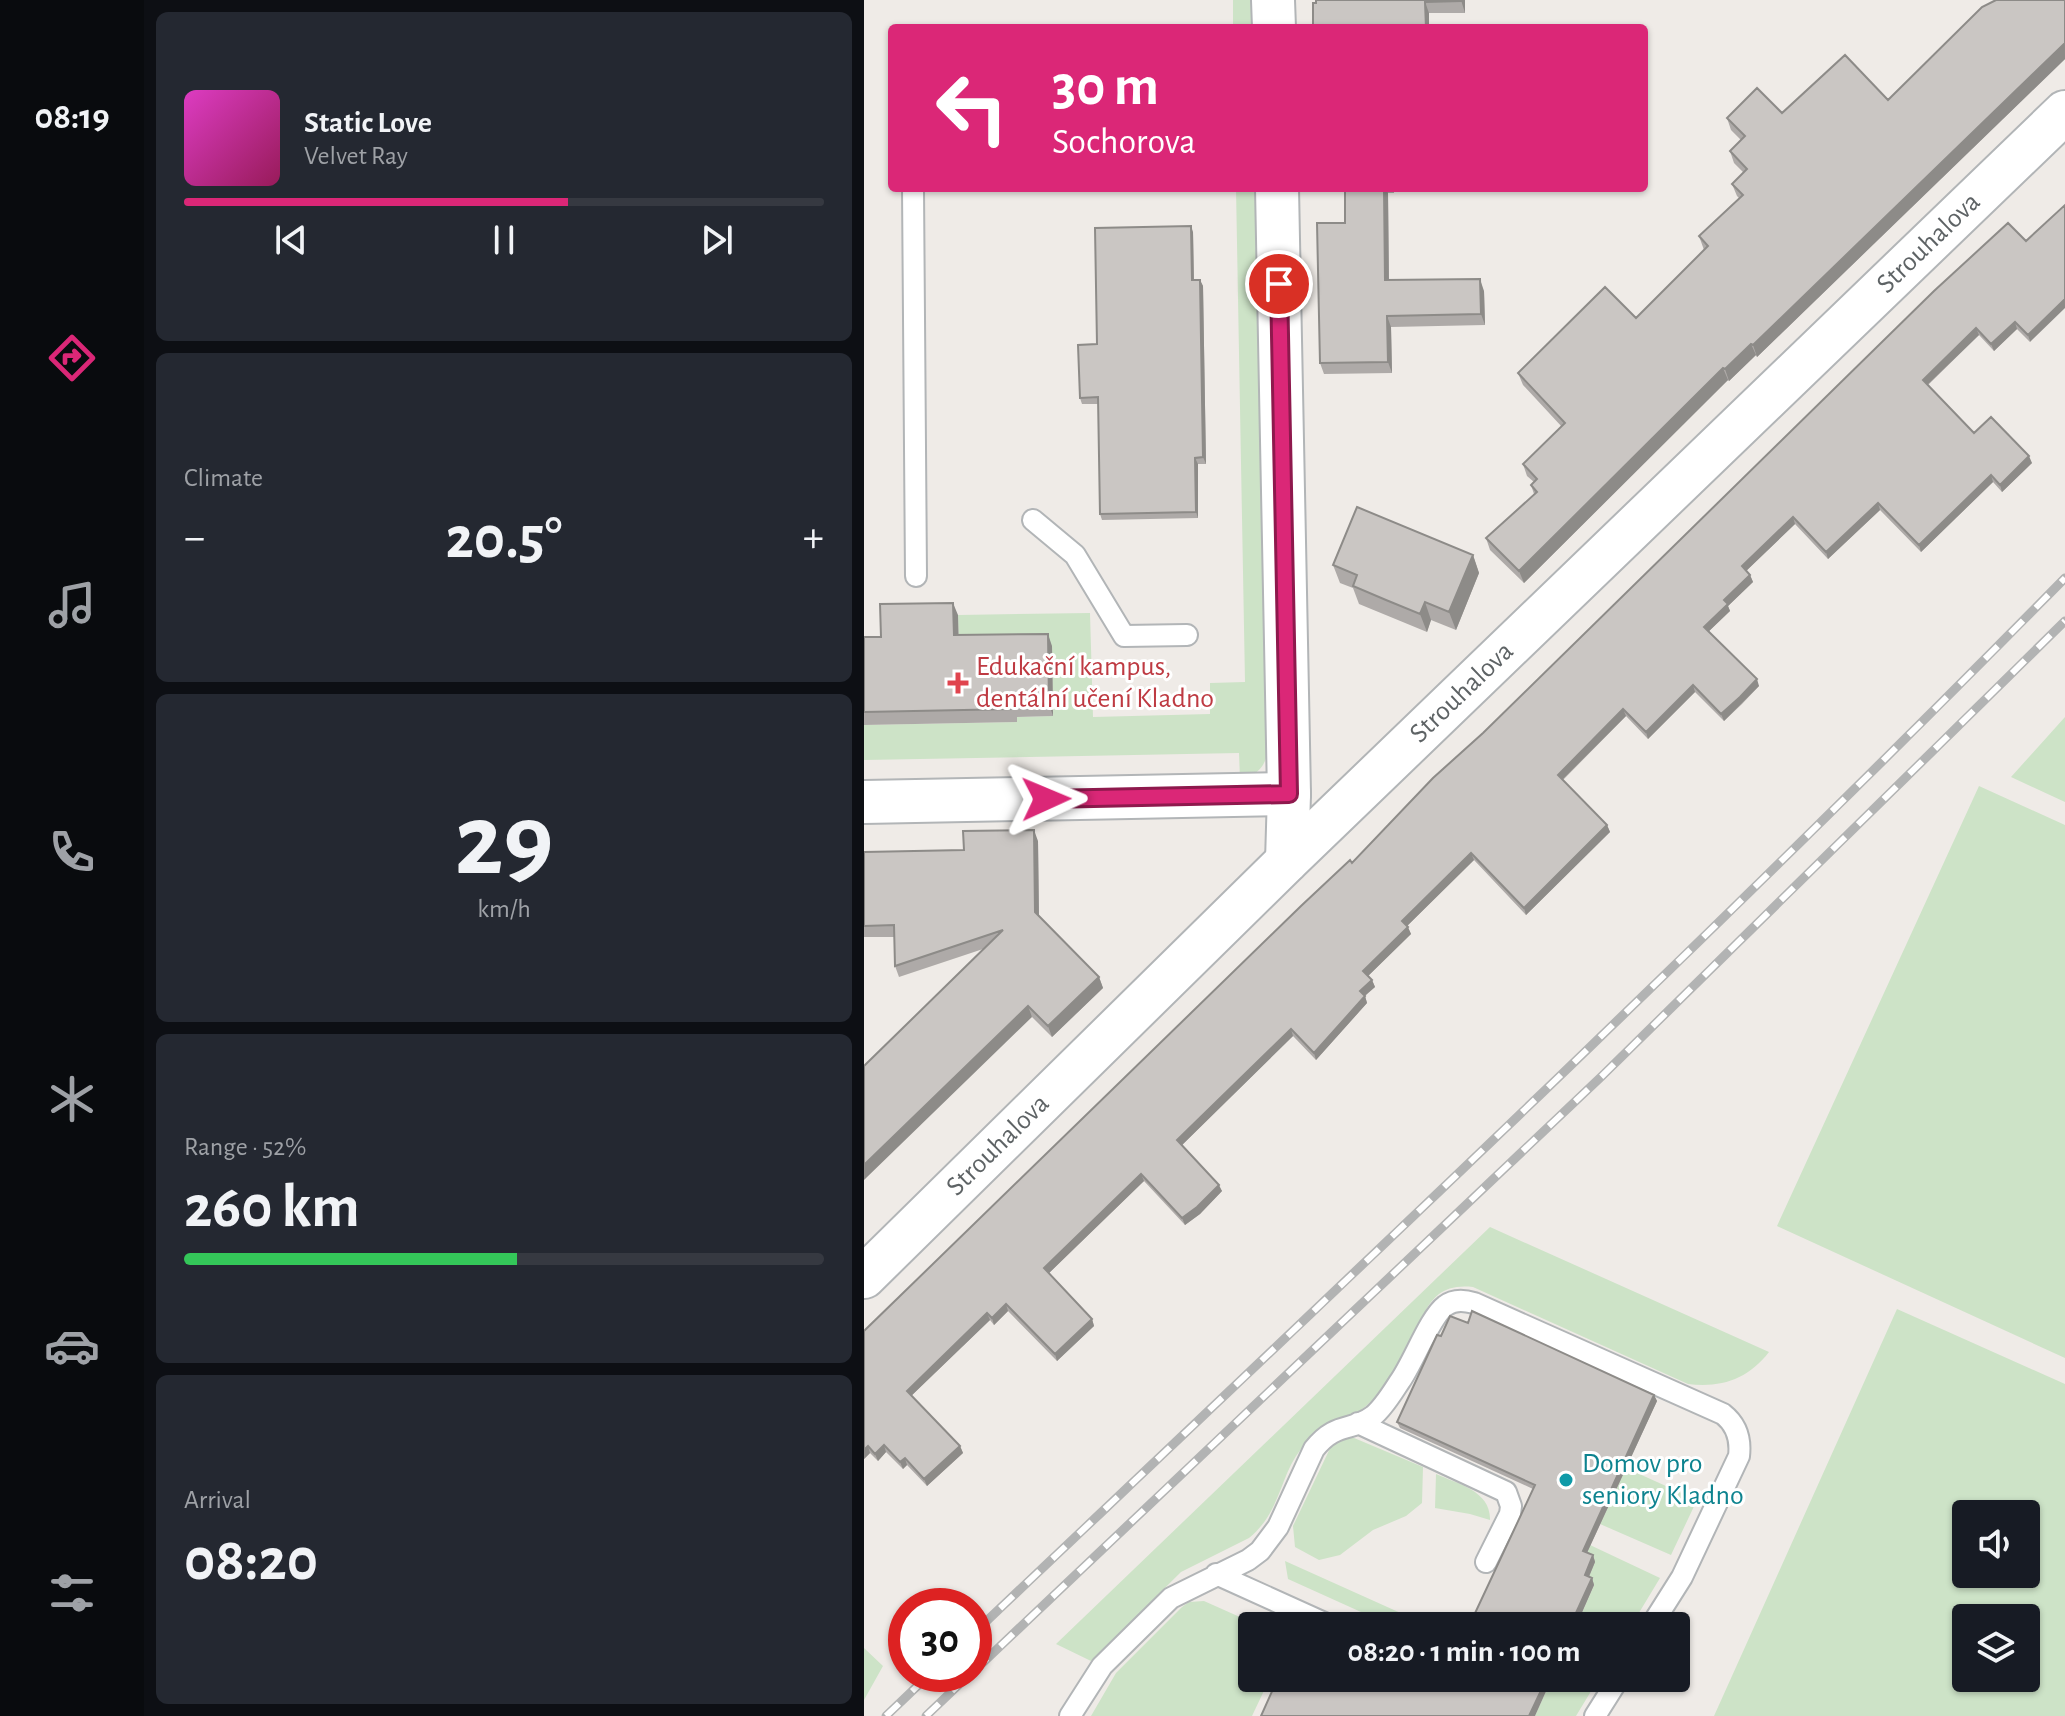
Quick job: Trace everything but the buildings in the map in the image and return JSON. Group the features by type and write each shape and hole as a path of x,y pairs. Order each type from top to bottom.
{"street":[{"path":"1273,0 1274,24"},
{"name":"Strouhalova","path":"864,1277 1287,861 2065,112"},
{"path":"1277,192 1289,794 1287,861"},
{"path":"864,802 1289,794"}],"lane":[{"path":"913,192 916,576"},
{"path":"1033,520 1075,555 1124,636 1187,635"},
{"path":"1070,1716 1102,1666 1171,1598 1260,1551 1278,1527 1314,1449 1337,1429 1372,1417 1411,1366 1437,1314 1444,1306 1460,1300 1474,1303 1730,1419 1738,1434 1739,1456 1682,1577 1660,1612"},
{"path":"1358,1423 1506,1492 1511,1506 1510,1514 1486,1562"},
{"path":"1216,1574 1300,1612"},
{"path":"1595,1716 1610,1692"}],"green space":[{"path":"1233,0 1254,0 1254,24 1233,24"},
{"path":"1236,192 1257,192 1268,750 1263,766 1256,773 1240,779 1239,753 864,760 864,725 1017,722 1017,717 1053,716 959,648 958,615 1090,613 1093,717 1210,714 1210,683 1245,682"},
{"path":"2065,717 2065,802 2011,777"},
{"path":"1979,786 2065,825 2065,1358 1777,1226"},
{"path":"1490,1227 1769,1352 1752,1369 1733,1380 1688,1384 1473,1287 1455,1287 1442,1292 1425,1311 1408,1351 1378,1395 1361,1410 1324,1427 1301,1449 1260,1528 1249,1538 1181,1572 1091,1661 1056,1644"},
{"path":"1897,1309 2065,1384 2065,1716 1714,1716"},
{"path":"1347,1435 1423,1467 1422,1503 1406,1516 1373,1530 1340,1555 1319,1560 1295,1547 1293,1526 1334,1440"},
{"path":"1626,1468 1697,1500 1671,1555 1600,1524"},
{"path":"1436,1474 1479,1495 1489,1510 1490,1520 1435,1508"},
{"path":"1590,1545 1660,1578 1639,1612 1582,1612 1594,1585 1587,1581 1585,1557"},
{"path":"1285,1561 1398,1612 1361,1612 1288,1579"},
{"path":"1204,1601 1238,1616 1238,1692 1263,1692 1252,1716 1091,1716 1116,1673 1189,1602"},
{"path":"864,1648 883,1666 864,1700"},
{"path":"1546,1692 1591,1692 1576,1716 1535,1716"}],"railway":[{"path":"992,1616 1661,979 2065,578"},
{"path":"992,1654 1602,1076 2065,621"},
{"path":"886,1716 911,1692"},
{"path":"926,1716 951,1692"}],"place":[{"name":"Edukační kampus, dentální učení Kladno","path":"958,683"},
{"name":"Domov pro seniory Kladno","path":"1566,1480"}],"route":[{"path":"1046,799 1289,794 1279,284"}]}
